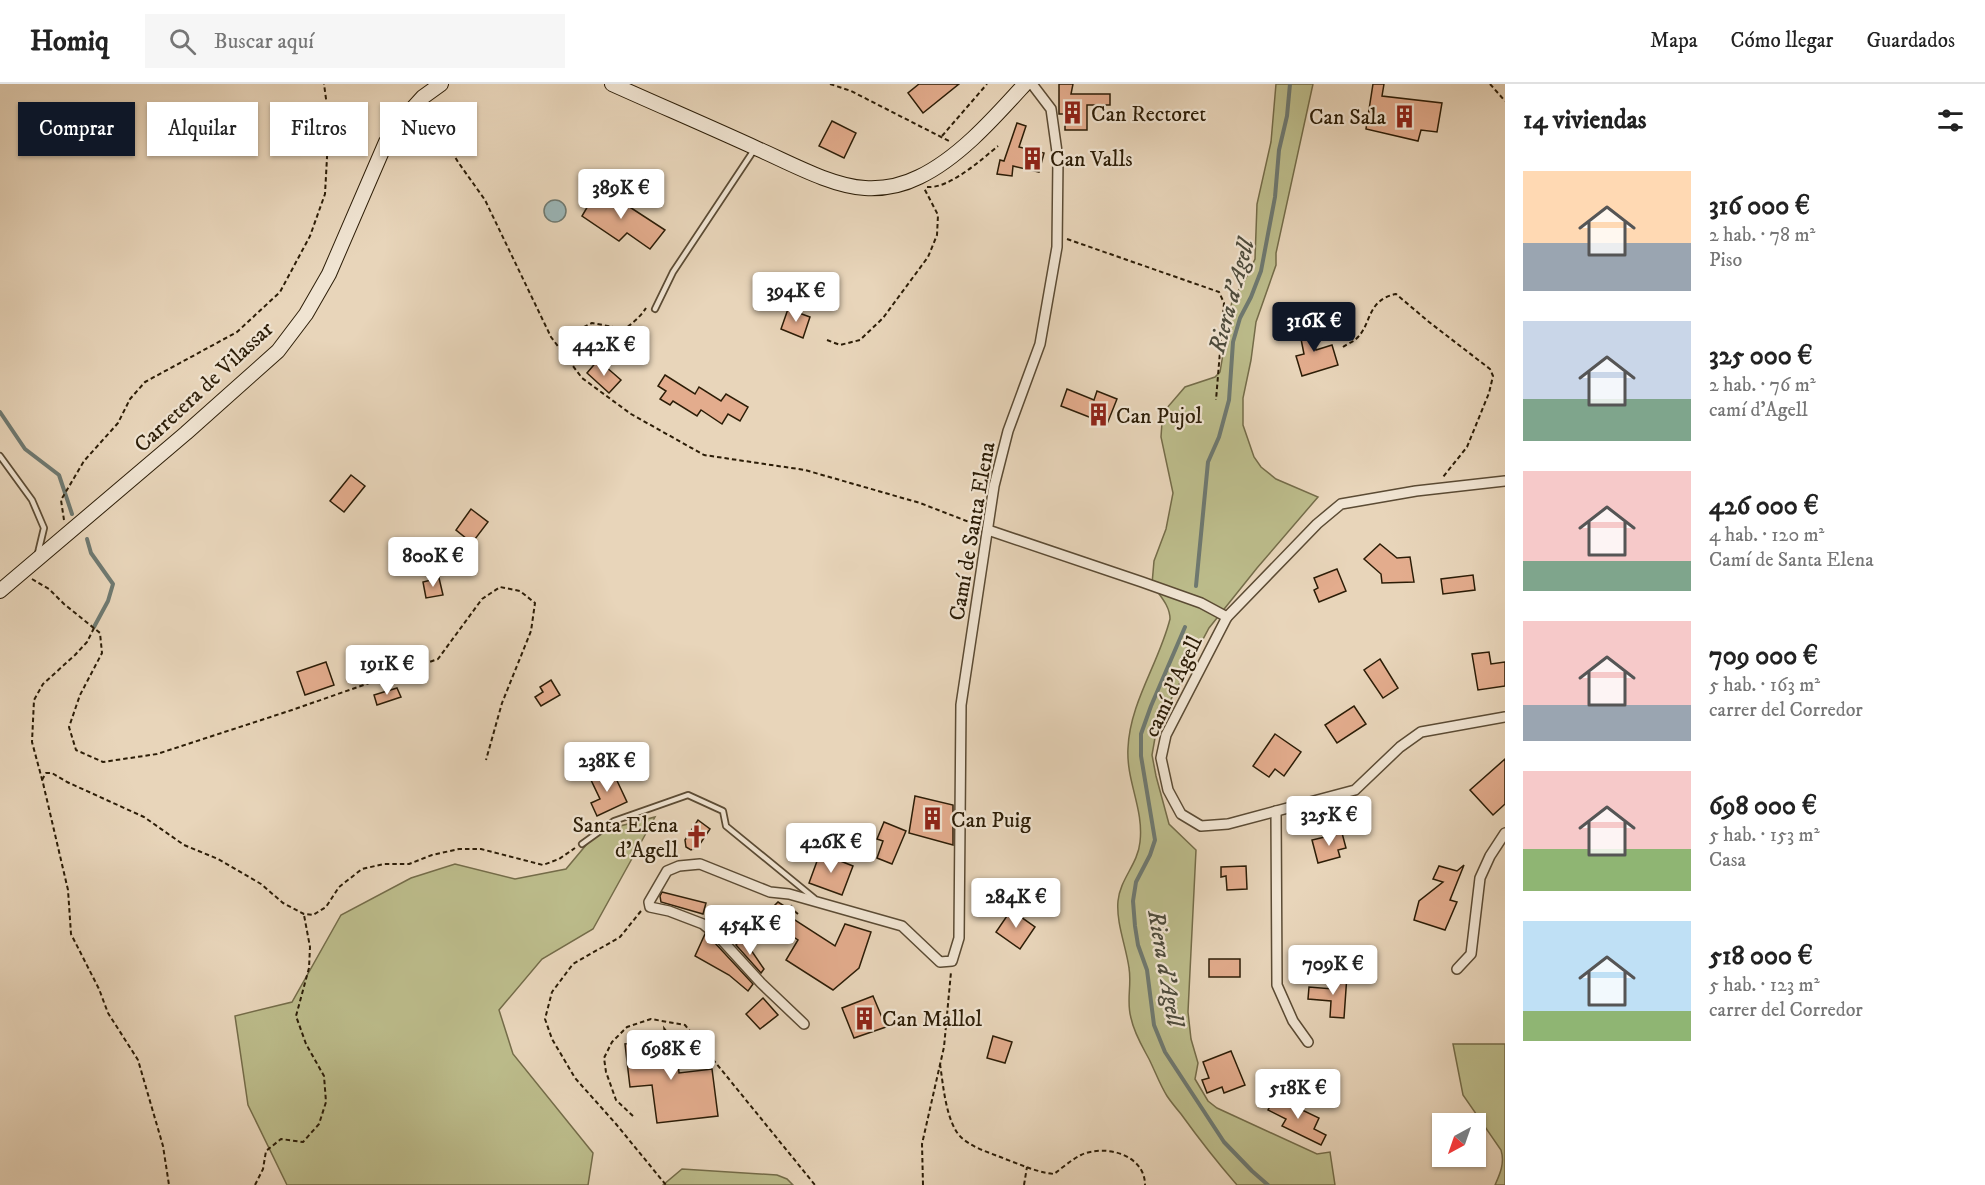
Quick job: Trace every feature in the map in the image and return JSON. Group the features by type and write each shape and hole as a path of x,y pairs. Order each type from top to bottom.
{"street":[{"name":"Carretera de Vilassar","path":"419,102 441,84"},
{"path":"612,84 840,183 866,188 893,186 918,178 942,164 962,148 1025,84"},
{"name":"Camí de Santa Elena","path":"952,962 959,938 961,705 994,486 1008,431 1040,344 1057,248 1058,159 1051,109 1032,84"},
{"name":"Carretera de Vilassar","path":"0,591 186,433 278,351 306,314 329,274 380,156"},
{"path":"1227,617 1317,524 1341,504 1433,489 1505,482"},
{"name":"camí d'Agell","path":"988,530 1201,603 1227,617 1166,735 1161,758 1168,790 1181,814 1200,826 1228,824 1355,790 1400,747 1421,732 1505,717"},
{"path":"1276,811 1277,985 1288,1011 1308,1042"},
{"path":"1457,969 1471,954 1480,878 1490,856 1505,833"},
{"path":"804,1024 719,937 703,924 669,911 650,907 648,902 667,871 679,866 700,864 770,892 789,894 902,926 940,962 952,962"}],"lane":[{"path":"655,309 673,272 756,148"},
{"path":"0,456 32,500 44,528 37,559"},
{"path":"582,844 614,821 688,795 723,811 726,826 821,903"}],"path":[{"path":"66,535 61,500 84,461 118,423 130,399 145,382 237,332 280,292 310,236 325,194 329,121 324,84"},
{"path":"830,84 851,91 962,148"},
{"path":"941,137 987,84"},
{"path":"1490,84 1505,101"},
{"path":"827,340 840,345 860,340 883,318 928,257 937,235 938,215 923,186 929,188 944,184 970,168 998,146"},
{"path":"454,156 485,200 551,337 582,378 631,414 704,455 805,470 920,503 988,530"},
{"path":"1057,235 1219,292 1224,303 1216,400"},
{"path":"1343,347 1357,339 1375,306 1386,296 1396,294 1428,322 1490,369 1493,376 1489,393 1467,447 1433,489"},
{"path":"624,329 592,323 580,329 578,339 591,352 605,340 624,329 639,319 648,304"},
{"path":"21,573 49,589 100,633 102,653 80,695 69,727 76,750 103,762 157,754 438,659 482,599 500,587 520,591 535,603 531,632 502,703 486,760"},
{"path":"94,627 87,642 43,684 34,700 32,742 68,890 71,934 99,989 108,1013 138,1060 163,1146 170,1185"},
{"path":"42,780 46,773 52,773 144,817 184,845 218,860 261,884 283,903 304,914 313,915 326,907 339,887 362,869 384,864 410,864 432,855 459,849 481,849 543,865 559,859 582,844"},
{"path":"648,902 620,938 573,964 552,992 545,1019 552,1039 575,1078 666,1185"},
{"path":"255,1185 263,1169 266,1150 281,1139 303,1142 319,1124 326,1102 324,1076 306,1044 296,1017 309,968 310,947 304,914"},
{"path":"923,1185 922,1144 944,1047 952,962"},
{"path":"633,1116 616,1100 606,1072 604,1058 612,1042 627,1027 651,1020 685,1025 815,1185"},
{"path":"940,1064 947,1107 961,1138 977,1148 1037,1172 1054,1174 1082,1154 1101,1150 1117,1152 1136,1162 1145,1176 1145,1185"},
{"path":"1024,1185 1027,1167"}],"green space":[{"path":"1276,84 1313,84 1276,253 1276,265 1256,322 1243,398 1243,425 1254,457 1261,467 1276,479 1318,497 1209,628 1160,720 1152,755 1169,824 1196,850 1188,1012 1191,1039 1198,1063 1195,1079 1208,1101 1217,1108 1317,1154 1330,1152 1335,1185 1237,1185 1208,1150 1167,1096 1134,1029 1129,1005 1129,968 1118,909 1119,893 1139,850 1141,830 1128,760 1130,731 1139,699 1170,619 1166,605 1152,584 1154,561 1166,529 1173,493 1161,437 1162,422 1166,409 1185,387 1215,377 1220,372 1232,301 1255,259 1257,204 1271,142"},
{"path":"655,817 593,929 542,959 499,1010 513,1054 593,1153 588,1185 287,1185 248,1105 235,1016 292,1002 341,915 411,878 455,864 515,879 566,869 597,832"},
{"path":"1453,1044 1505,1044 1505,1185 1495,1185 1500,1173 1502,1155 1486,1128 1486,1113 1475,1113 1463,1095"},
{"path":"682,1169 777,1175 787,1179 793,1185 663,1185"}],"water":[{"path":"551,200 559,200 566,207 566,215 559,222 551,222 544,215 544,207"}],"building":[{"path":"919,84 959,84 923,113 908,93"},
{"name":"Can Rectoret","path":"1059,84 1073,84 1071,94 1110,94 1110,105 1087,105 1087,130 1065,130 1065,114 1059,114"},
{"name":"Can Sala","path":"1373,84 1384,84 1382,96 1442,103 1437,132 1421,130 1418,141 1366,129"},
{"path":"832,121 856,133 844,158 819,146"},
{"path":"1017,123 1026,126 1019,147 1044,153 1039,172 1013,166 1012,176 997,174 1000,160 1004,161"},
{"path":"599,187 665,230 650,249 627,233 619,241 582,216"},
{"path":"788,309 810,317 803,338 781,329"},
{"path":"1310,321 1316,350 1332,345 1338,365 1302,376 1296,356 1304,354 1298,324"},
{"path":"598,360 621,380 609,393 587,373"},
{"path":"665,375 695,394 699,387 721,401 726,394 748,407 740,421 728,414 722,424 701,410 697,416 673,401 670,405 660,399 666,391 658,386"},
{"name":"Can Pujol","path":"1067,389 1094,400 1097,391 1117,399 1107,424 1061,406"},
{"path":"351,475 365,486 344,512 330,501"},
{"path":"471,509 488,522 472,543 456,530"},
{"path":"1380,544 1397,558 1410,557 1414,582 1382,583 1381,574 1364,559"},
{"path":"1337,569 1346,591 1319,602 1314,590 1318,588 1314,578"},
{"path":"1473,575 1475,590 1443,594 1441,579"},
{"path":"439,578 443,595 426,598 423,582"},
{"path":"1489,652 1491,664 1505,662 1505,686 1478,690 1472,654"},
{"path":"1380,659 1398,688 1383,698 1364,670"},
{"path":"326,662 334,685 305,695 297,672"},
{"path":"551,680 560,695 541,706 535,697 543,692 540,687"},
{"path":"397,688 401,697 377,705 374,695"},
{"path":"1354,706 1366,724 1337,743 1325,725"},
{"path":"1275,734 1301,752 1284,776 1275,769 1269,777 1253,766"},
{"path":"1505,759 1505,804 1493,815 1470,790"},
{"path":"612,770 627,802 597,816 591,803 600,799 591,780"},
{"name":"Can Puig","path":"915,796 953,805 953,845 909,833"},
{"name":"Santa Elena d'Agell","path":"698,820 710,829 698,847 691,850 686,847 685,840"},
{"path":"884,822 906,831 892,864 877,858 883,841 877,839"},
{"path":"1342,833 1346,848 1338,850 1340,857 1318,863 1312,840"},
{"path":"820,853 853,866 842,895 809,883"},
{"path":"1464,865 1450,900 1457,902 1445,930 1414,920 1419,901 1443,882 1433,879 1439,866 1457,871"},
{"path":"1246,866 1247,889 1227,890 1226,876 1221,877 1221,867"},
{"path":"662,892 706,903 703,914 661,902"},
{"path":"778,902 789,909 787,915 835,946 845,924 871,932 859,968 833,990 786,960 798,940 789,934 790,930 767,913"},
{"path":"1011,910 1035,927 1020,949 996,932"},
{"path":"705,934 753,984 748,991 729,975 695,956"},
{"path":"740,940 751,950 764,969 761,973 736,945"},
{"path":"1209,959 1240,959 1240,977 1209,977"},
{"path":"1334,974 1347,975 1344,1018 1330,1017 1331,1001 1308,999 1309,987 1333,989"},
{"name":"Can Mallol","path":"873,996 886,1027 854,1038 842,1008"},
{"path":"763,998 778,1015 760,1029 746,1014"},
{"path":"664,1028 676,1043 679,1073 712,1069 718,1116 657,1123 652,1085 630,1087 625,1044 665,1039"},
{"path":"993,1036 1012,1042 1005,1063 987,1058"},
{"path":"1231,1051 1245,1085 1224,1093 1222,1087 1207,1093 1202,1080 1209,1078 1203,1062"},
{"path":"1275,1097 1319,1118 1314,1129 1326,1135 1321,1145 1282,1126 1286,1119 1268,1110"}],"waterway":[{"name":"Riera d'Agell","path":"1196,586 1208,462 1219,437 1229,400 1233,342 1240,318 1261,271 1275,197 1279,150 1287,116 1290,84"},
{"path":"0,412 25,449 59,475 72,514"},
{"path":"87,539 91,553 113,584 108,601 94,627"},
{"name":"Riera d'Agell","path":"1185,627 1141,734 1141,756 1155,840 1136,882 1133,901 1135,926 1138,945 1147,970 1154,1025 1165,1052 1224,1142 1268,1185"}],"place":[{"name":"Can Rectoret","path":"1073,113"},
{"name":"Can Sala","path":"1404,116"},
{"name":"Can Valls","path":"1032,158"},
{"name":"Can Pujol","path":"1098,415"},
{"name":"Can Puig","path":"933,819"},
{"name":"Santa Elena d'Agell","path":"696,837"},
{"name":"Can Mallol","path":"864,1018"}]}
